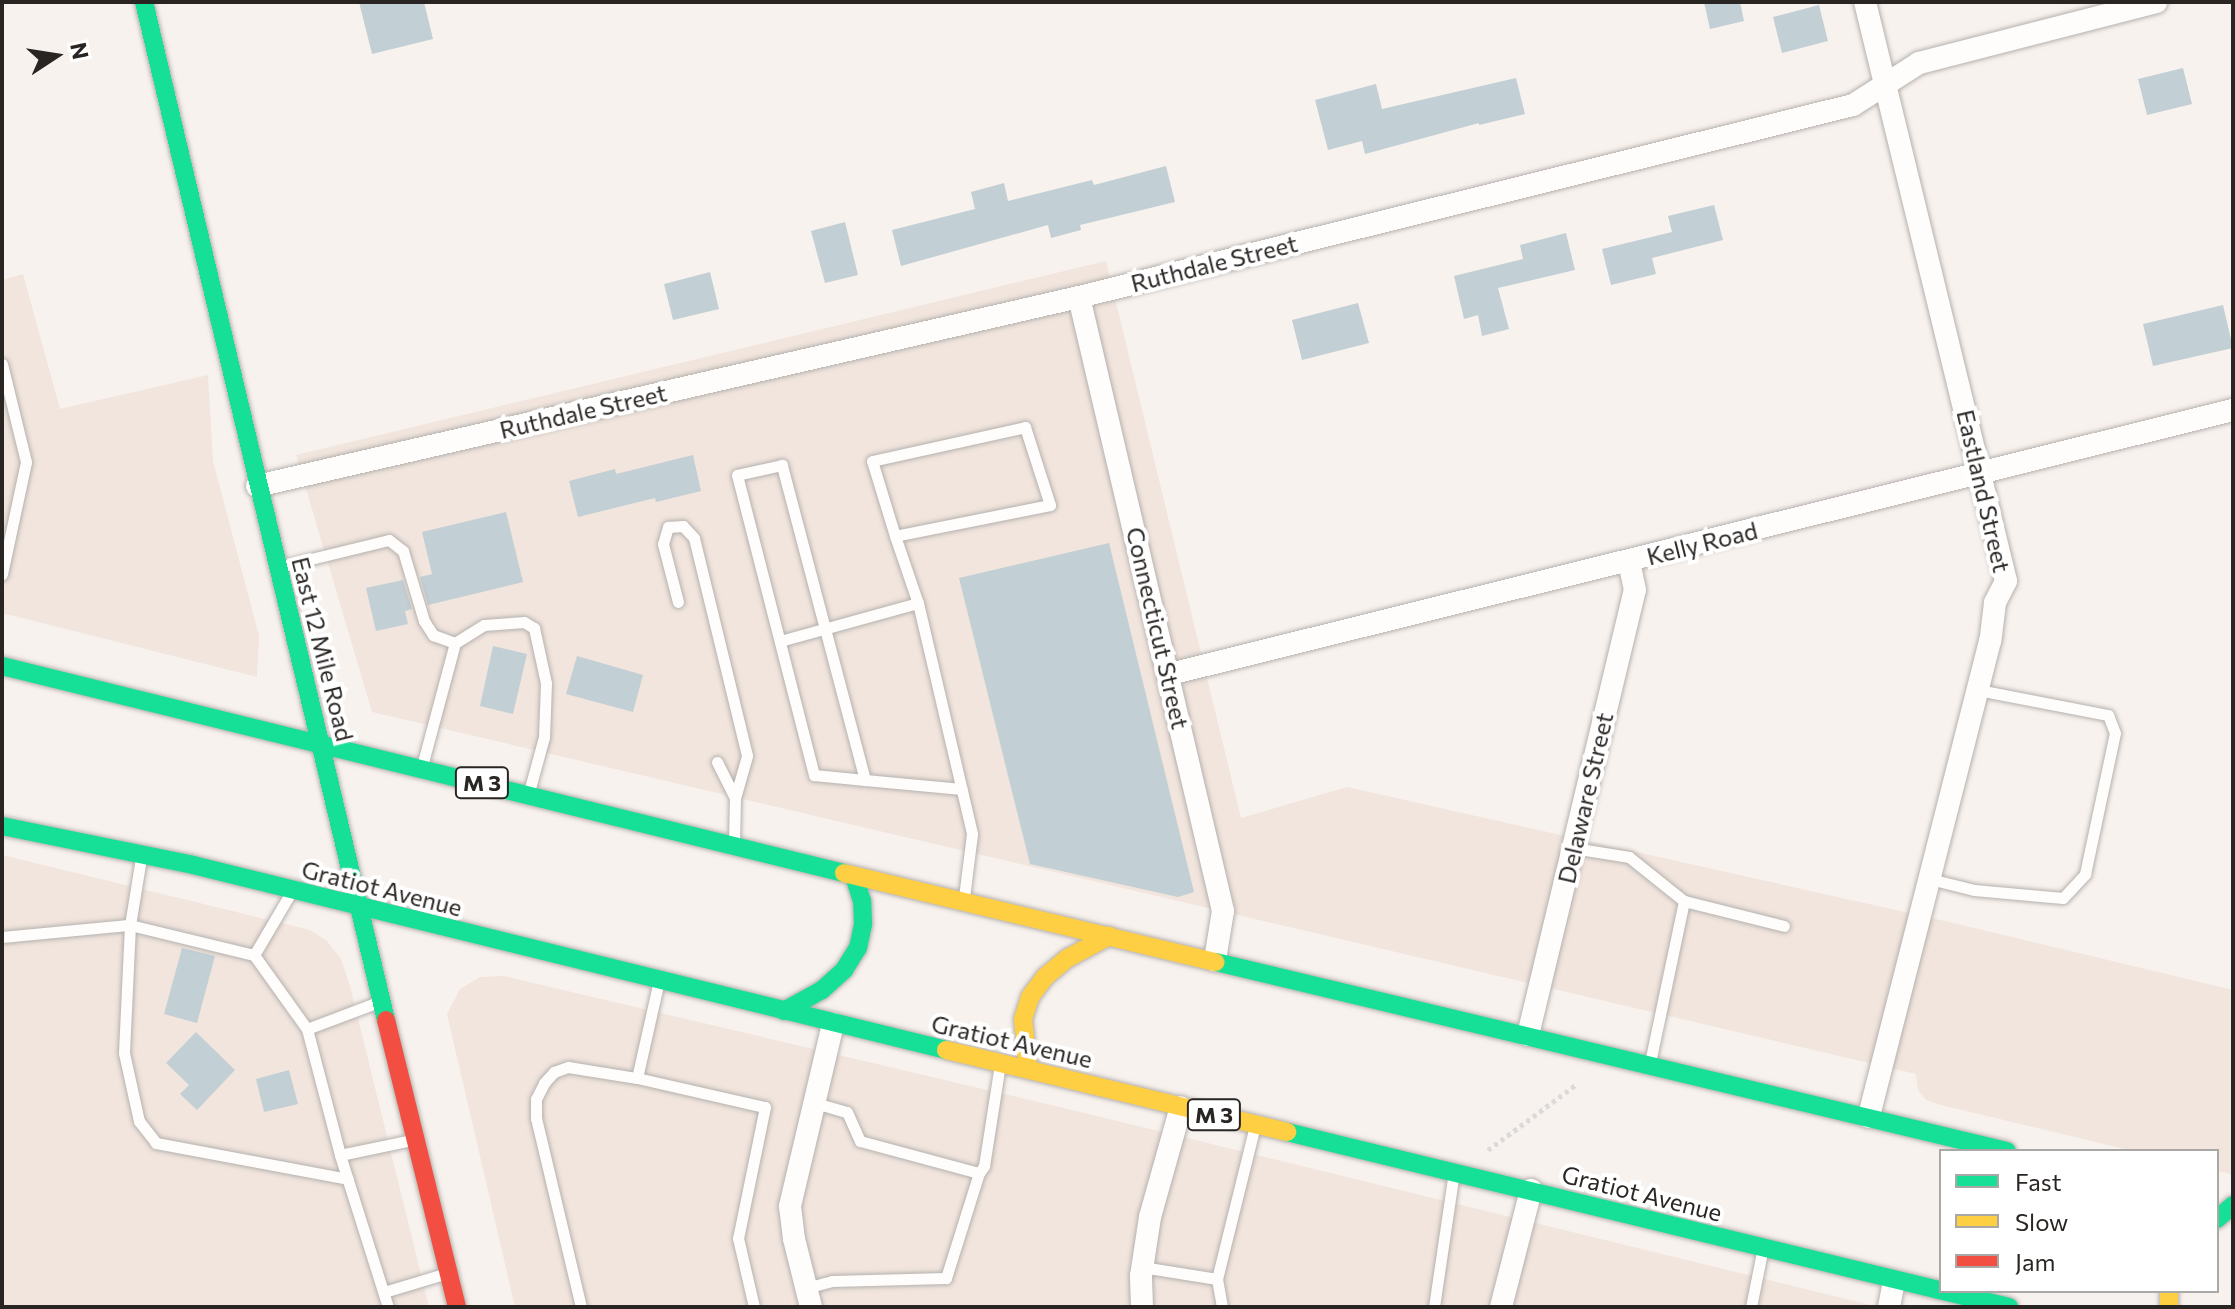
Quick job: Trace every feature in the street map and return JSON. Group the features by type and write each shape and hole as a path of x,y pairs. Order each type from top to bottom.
{"main road":[{"name":"East 12 Mile Road","path":"144,2 257,486 323,744 414,1140 457,1307"},
{"name":"M 3","path":"2,666 854,876 1995,1149"},
{"name":"Gratiot Avenue","path":"2,826 142,853 833,1024 1531,1190 1894,1282 1936,1285"},
{"path":"784,1011 822,990 844,970 858,948 863,924 862,901 854,876"},
{"path":"1028,1068 1023,1019 1030,997 1045,977 1068,958 1109,936"},
{"name":"Gratiot Avenue","path":"1963,1293 2009,1307"}],"street":[{"name":"Eastland Street","path":"1865,2 2006,581 1995,603 1978,690 1869,1117"},
{"name":"Ruthdale Street","path":"257,486 1079,297 1853,105 1919,63 2156,2"},
{"name":"Connecticut Street","path":"1079,297 1170,674 1223,911 1215,960"},
{"name":"Kelly Road","path":"1170,674 2233,410"},
{"name":"Delaware Street","path":"1528,1035 1635,590 1629,561"},
{"path":"808,1298 790,1206 833,1024"},
{"path":"1142,1307 1142,1267 1150,1217 1181,1107"},
{"path":"1501,1307 1531,1190"},
{"path":"1889,1307 1894,1282"}],"lane":[{"path":"2,364 26,462 2,574"},
{"path":"895,536 1050,505 1025,427 872,461 895,536 918,603 972,834 963,902"},
{"path":"865,780 782,465 737,475 814,775 865,780 962,789"},
{"path":"678,602 663,544 668,527 683,526 694,538 747,756 735,798 734,845"},
{"path":"278,567 389,540 403,551 424,621 433,635 455,643"},
{"path":"780,641 918,603"},
{"path":"422,768 455,643 484,625 524,622 534,628 546,683 544,737 529,794"},
{"path":"1930,879 1974,890 2063,898 2085,874 2115,733 2108,715 1978,690"},
{"path":"717,762 735,798"},
{"path":"1573,848 1629,857 1684,901 1784,926"},
{"path":"142,853 130,925 124,1053 139,1121 156,1143 348,1179"},
{"path":"254,955 292,890"},
{"path":"1650,1064 1684,901"},
{"path":"2,937 130,925 254,955 307,1029 340,1155 388,1307"},
{"path":"637,1078 659,981"},
{"path":"307,1029 382,1001"},
{"path":"808,1298 832,1281 946,1278 979,1173 984,1166 1001,1062"},
{"path":"581,1307 536,1118 536,1099 544,1083 554,1072 568,1067 637,1078 765,1107 738,1238 754,1307"},
{"path":"815,1103 847,1112 860,1141 979,1173"},
{"path":"1222,1307 1217,1279 1255,1125"},
{"path":"340,1155 414,1140"},
{"path":"1434,1307 1453,1173"},
{"path":"1751,1307 1762,1248"},
{"path":"1142,1267 1217,1279"},
{"path":"384,1292 448,1272"}],"path":[{"path":"1487,1151 1577,1084"}],"shaded area":[{"path":"1106,261 1241,818 1347,787 1949,922 2233,990 2233,1175 2219,1172 2219,1149 2125,1149 1926,1100 1918,1090 1916,1074 372,712 296,455"},
{"path":"23,274 60,409 208,375 213,461 259,636 257,677 2,613 2,280"},
{"path":"2,855 310,930 327,941 341,959 350,986 429,1307 2,1307"},
{"path":"504,976 1093,1115 1879,1307 515,1307 447,1014 460,989 480,977"}],"building":[{"path":"359,2 424,2 433,39 372,54"},
{"path":"1704,2 1740,2 1744,21 1710,29"},
{"path":"1819,5 1828,41 1782,53 1773,17"},
{"path":"2183,68 2192,104 2147,115 2138,79"},
{"path":"1516,78 1525,114 1479,123 1365,154 1362,141 1328,150 1315,100 1376,84 1382,109"},
{"path":"1166,166 1175,202 1080,225 1081,230 1051,238 1048,225 901,266 892,230 975,209 971,192 1004,183 1008,201 1092,180 1094,185"},
{"path":"1714,205 1723,240 1652,258 1656,274 1611,285 1602,249 1672,232 1668,216"},
{"path":"845,222 858,275 825,283 811,231"},
{"path":"1566,233 1575,270 1498,288 1509,329 1482,336 1478,315 1464,319 1454,276 1523,259 1520,245"},
{"path":"710,272 719,309 673,320 664,284"},
{"path":"1358,303 1369,343 1302,360 1292,320"},
{"path":"2223,305 2233,348 2153,366 2143,324"},
{"path":"693,455 701,491 656,502 655,498 578,517 569,481 615,469 616,474"},
{"path":"506,512 523,582 428,605 420,577 432,574 422,532"},
{"path":"1109,543 1194,892 1178,897 1030,864 959,578"},
{"path":"403,580 412,609 405,611 408,624 376,631 366,588"},
{"path":"493,646 527,654 513,714 480,706"},
{"path":"577,656 643,675 633,712 566,694"},
{"path":"182,948 215,956 197,1023 164,1014"},
{"path":"196,1032 235,1070 197,1110 180,1094 189,1085 166,1063"},
{"path":"289,1070 298,1104 264,1112 256,1079"}],"traffic: fast":[{"path":"144,2 386,1020"},
{"path":"2,666 844,873"},
{"path":"2,826 193,865 946,1050"},
{"path":"784,1011 822,990 844,970 858,948 863,924 862,901 854,876"},
{"path":"1216,962 1999,1149"},
{"path":"1287,1132 1939,1290"},
{"path":"2219,1217 2233,1205"},
{"path":"1951,1293 2009,1307"}],"traffic: slow":[{"path":"844,873 1216,962"},
{"path":"1028,1068 1023,1019 1030,997 1045,977 1068,958 1109,936"},
{"path":"946,1050 1287,1132"},
{"path":"2169,1293 2169,1307"}],"traffic: jam":[{"path":"386,1020 457,1307"}]}
